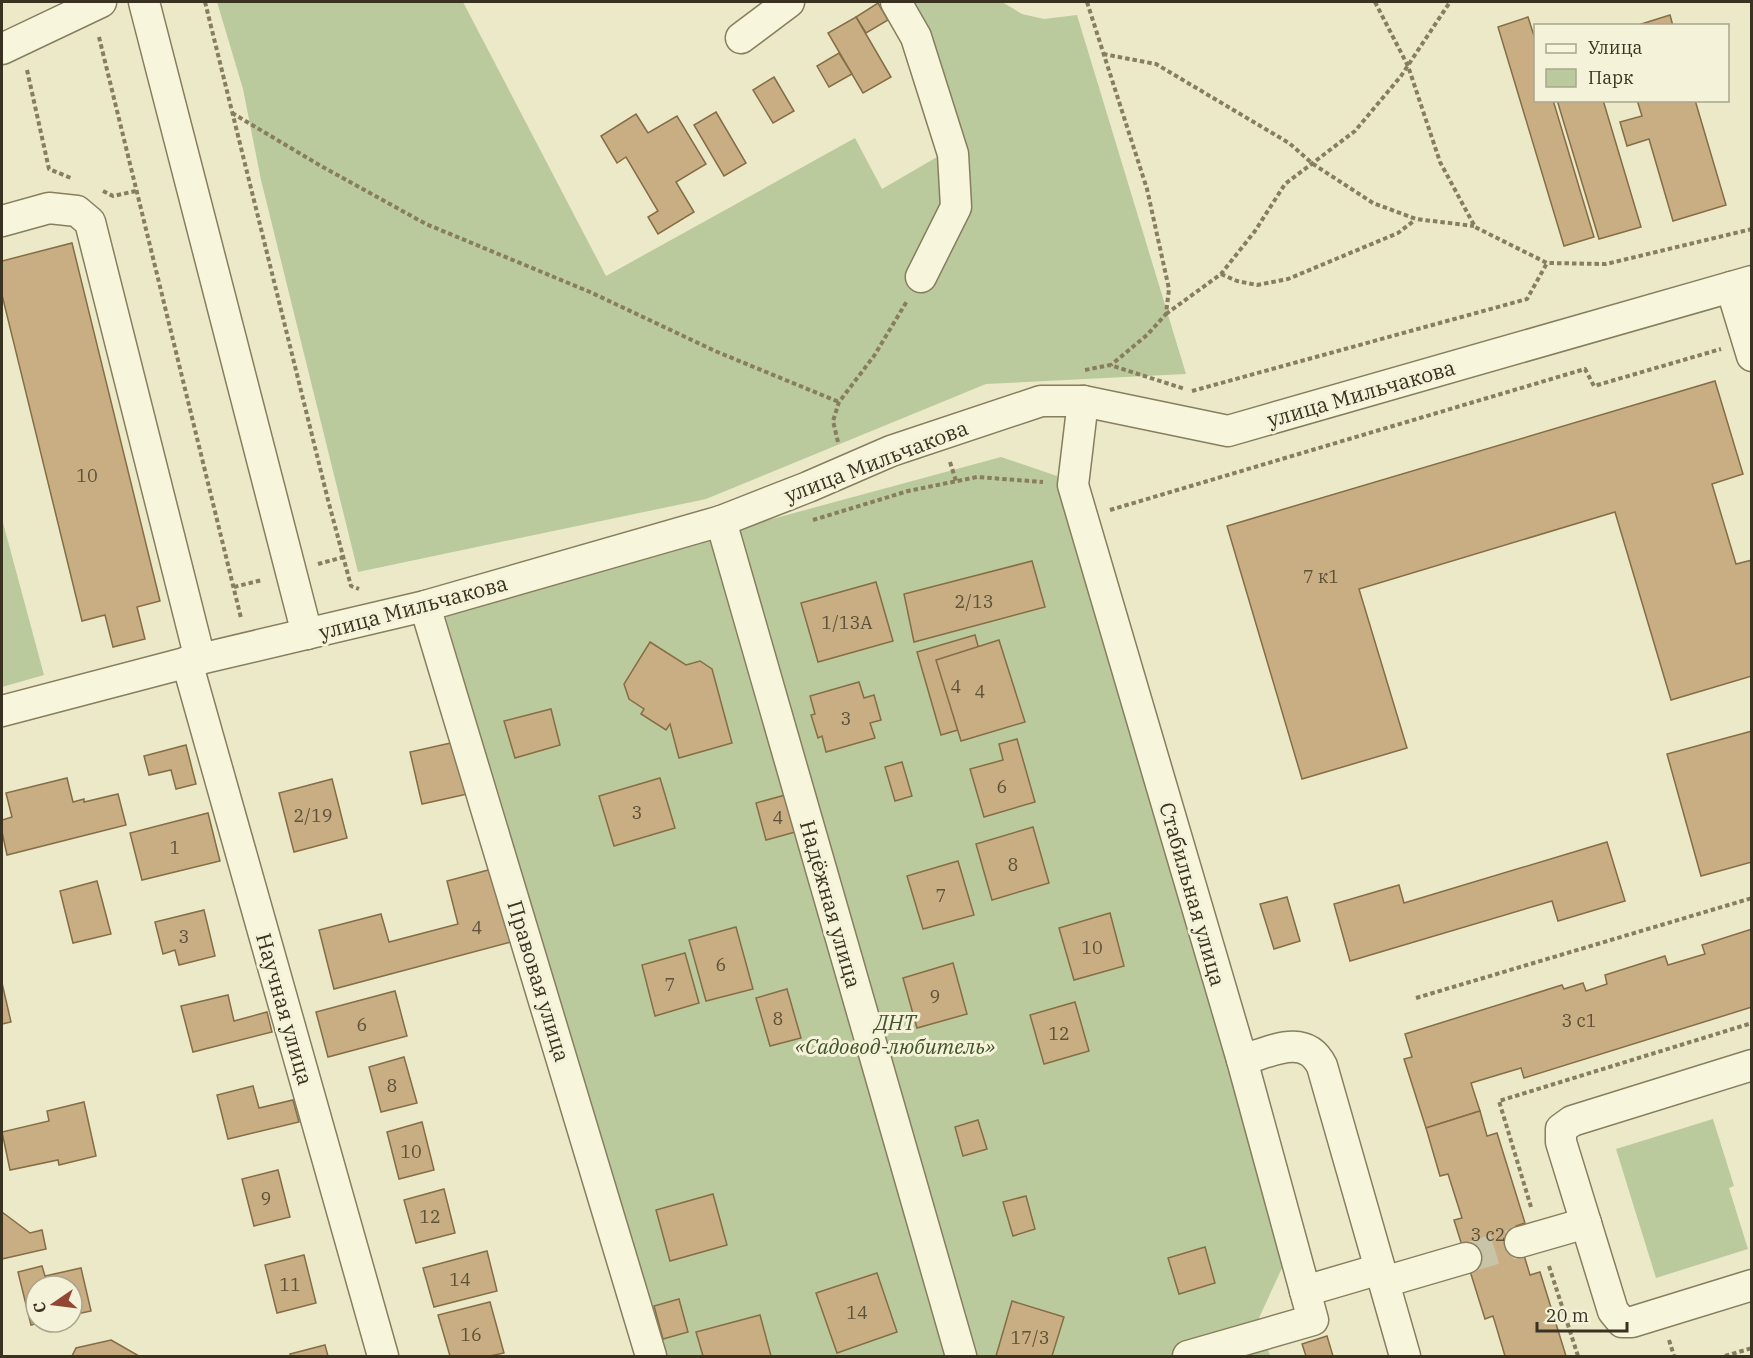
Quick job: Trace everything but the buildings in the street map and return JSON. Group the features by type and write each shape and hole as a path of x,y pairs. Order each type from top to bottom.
{"street":[{"path":"13,55 101,2"},
{"path":"144,2 308,634"},
{"path":"741,38 789,2"},
{"path":"896,2 916,37 953,154 956,207 921,277"},
{"name":"Научная улица","path":"2,221 49,207 77,211 90,222 194,661 383,1356"},
{"path":"1739,352 1741,284"},
{"name":"улица Мильчакова","path":"2,711 194,661 425,606 721,522 891,451 1041,401 1083,400 1228,431 1741,284"},
{"name":"Стабильная улица","path":"1083,400 1073,485 1242,1060 1313,1320 1275,1344"},
{"name":"Надёжная улица","path":"721,522 961,1356"},
{"name":"Правовая улица","path":"425,606 651,1356"},
{"path":"1242,1060 1290,1046 1304,1047 1316,1055 1322,1066 1406,1356"},
{"path":"1752,1065 1572,1121 1561,1129 1561,1142 1613,1311 1622,1322 1632,1322 1752,1285"},
{"path":"1520,1242 1586,1223"},
{"path":"1305,1291 1466,1258"},
{"path":"1188,1356 1275,1344"}],"path":[{"path":"205,2 351,586"},
{"path":"1088,2 1147,189 1169,289 1166,314"},
{"path":"1375,2 1408,66 1440,162 1475,227"},
{"path":"1450,2 1401,76 1356,131 1285,184 1255,231 1221,274 1166,314 1148,335 1110,365 1193,391 1527,299 1547,263"},
{"path":"99,36 249,648"},
{"path":"1103,54 1156,64 1289,143 1313,164 1373,203 1416,219 1475,227 1547,263 1606,264 1752,229"},
{"path":"13,55 49,169 81,182"},
{"path":"232,113 321,166 426,224 590,292 715,351 839,402"},
{"path":"102,191 112,196 136,191"},
{"path":"1221,274 1237,281 1257,285 1288,279 1398,233 1416,219"},
{"path":"840,449 833,421 839,402 874,356 921,277"},
{"path":"1083,518 1585,369 1594,386 1739,352"},
{"path":"806,522 908,491 976,477 1073,485"},
{"path":"1416,998 1752,898"},
{"path":"1725,1356 1752,1348"}],"green space":[{"path":"217,2 463,2 606,276 855,138 882,189 944,153 932,91 882,2 1002,2 1022,14 1044,19 1077,15 1186,374 986,384 706,499 358,572 261,180 243,89"},
{"name":"ДНТ «Садовод-любитель»","path":"1001,457 1057,476 1288,1255 1259,1318 1270,1356 661,1356 443,608"},
{"path":"2,519 44,675 2,687"},
{"path":"1713,1119 1734,1186 1729,1188 1748,1249 1656,1278 1616,1149"}],"tunnel":[{"path":"1466,1258 1520,1242"}]}
